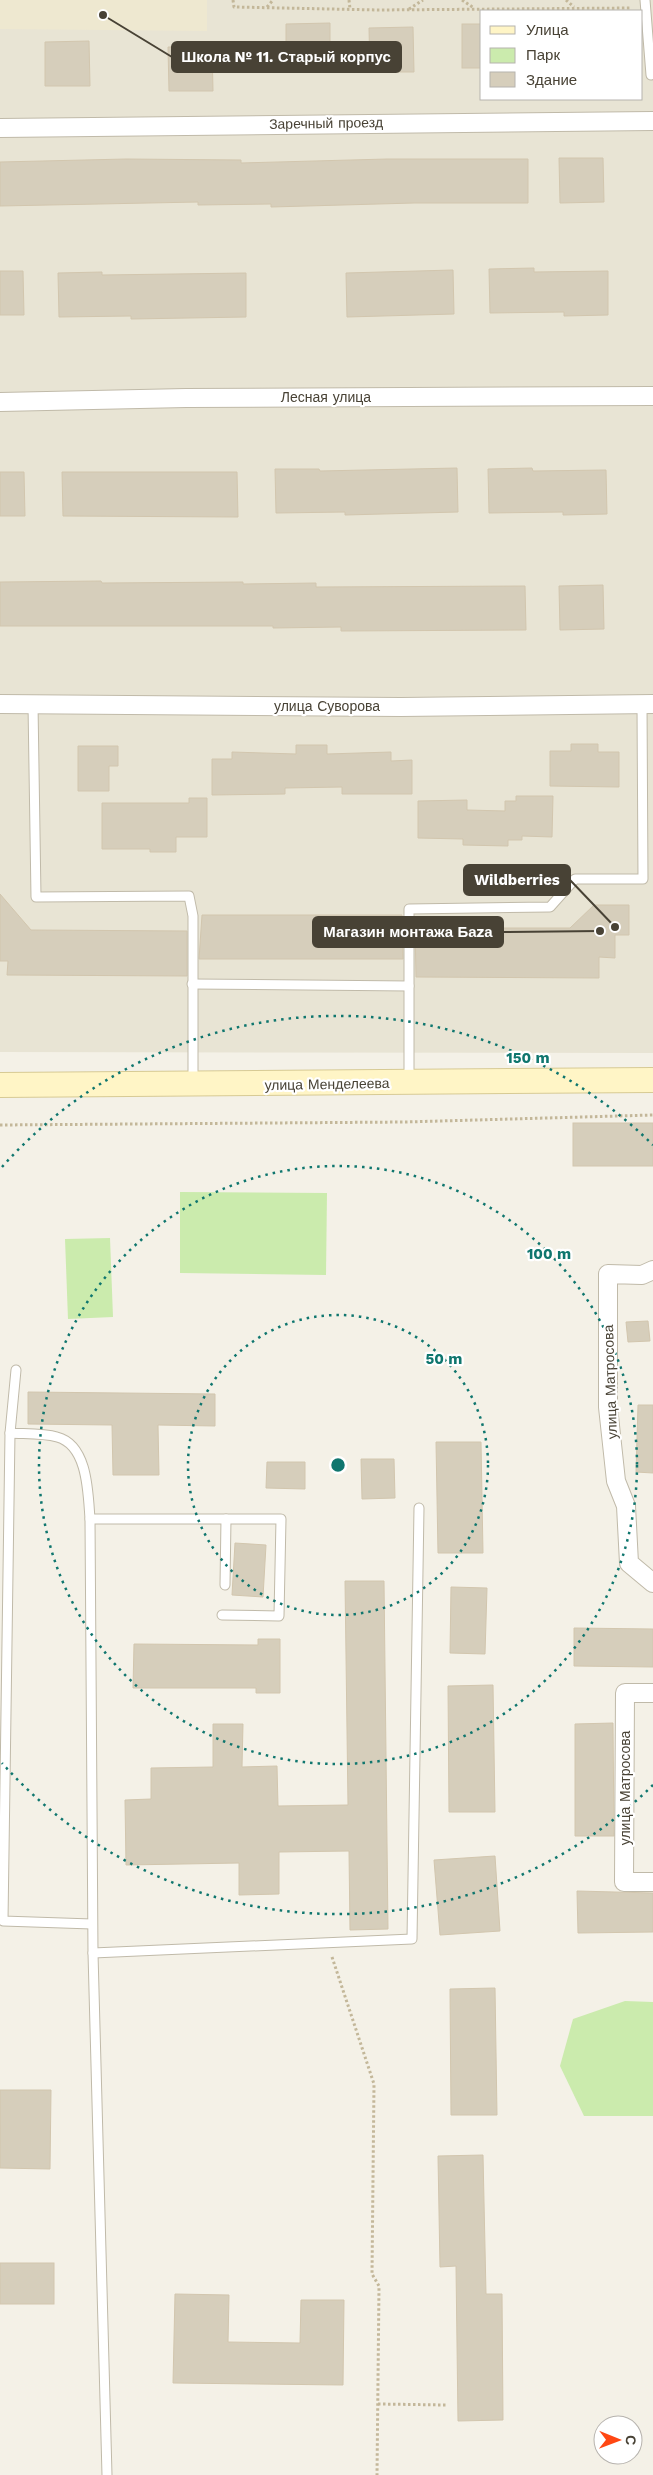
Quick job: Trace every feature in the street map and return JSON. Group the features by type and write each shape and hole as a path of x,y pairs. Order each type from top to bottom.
{"street":[{"name":"Заречный проезд","path":"0,128 653,121"},
{"name":"Лесная улица","path":"0,402 186,398 653,396"},
{"name":"улица Суворова","path":"0,704 401,707 648,704"},
{"name":"улица Менделеева","path":"0,1085 653,1080"},
{"name":"улица Матросова","path":"653,1270 642,1275 608,1274 608,1407 616,1481 626,1506 629,1563 653,1583"},
{"name":"улица Матросова","path":"653,1693 625,1693 624,1872 624,1882 653,1882"}],"lane":[{"path":"646,4 651,75"},
{"path":"33,704 36,897 189,896 193,916 193,1085"},
{"path":"409,1083 409,909 550,907 575,879 648,879 648,704"},
{"path":"192,984 409,986"},
{"path":"16,1370 10,1433 3,1922 92,1924"},
{"path":"10,1433 58,1437 74,1449 85,1469 90,1519 92,1924 107,2475"},
{"path":"93,1953 412,1939 419,1508"},
{"path":"90,1519 281,1519 279,1616 222,1615"},
{"path":"225,1585 226,1519"}],"path":[{"path":"233,0 234,7 408,10 646,4"},
{"path":"267,7 273,0"},
{"path":"349,0 350,9"},
{"path":"408,10 423,0"},
{"path":"462,0 475,8"},
{"path":"566,0 574,7"},
{"path":"0,1125 405,1122 653,1115"},
{"path":"327,1942 374,2084 372,2274 379,2286 377,2475"},
{"path":"378,2404 446,2405"}],"shaded area":[{"path":"0,0 653,0 653,1053 0,1052"},
{"path":"0,0 207,0 207,31 0,29"}],"green space":[{"path":"180,1192 327,1193 326,1275 180,1273"},
{"path":"110,1238 113,1317 68,1319 65,1239"},
{"path":"625,2001 653,2002 653,2116 584,2116 560,2066 573,2019"}],"building":[{"path":"330,23 330,68 286,68 286,24"},
{"path":"462,24 480,24 480,68 462,68"},
{"path":"413,27 414,72 370,72 369,28"},
{"path":"89,41 90,86 45,86 45,42"},
{"path":"168,47 212,47 213,91 169,91"},
{"path":"559,158 603,158 604,202 560,203"},
{"path":"126,159 241,160 241,163 387,159 528,159 528,203 414,203 271,207 271,204 198,205 198,202 0,206 0,162"},
{"path":"534,268 534,272 608,271 608,315 564,316 564,312 490,313 489,269"},
{"path":"453,270 454,314 347,317 346,273"},
{"path":"0,271 23,271 24,315 0,315"},
{"path":"102,272 102,275 246,273 246,317 131,319 131,316 59,317 58,273"},
{"path":"457,468 458,512 345,515 345,512 276,513 275,469 319,469 320,471"},
{"path":"532,468 533,471 606,470 607,514 563,515 563,512 489,513 488,469"},
{"path":"0,472 24,472 25,516 0,516"},
{"path":"62,472 237,472 238,517 63,516"},
{"path":"101,581 102,583 316,583 316,587 525,586 526,630 341,631 341,627 273,628 273,626 0,626 0,582"},
{"path":"603,585 604,629 560,630 559,586"},
{"path":"571,744 598,744 598,752 619,752 619,787 550,786 550,751 571,751"},
{"path":"296,745 327,745 327,754 391,752 391,761 412,760 412,794 342,794 342,787 285,788 285,794 212,795 212,759 232,759 232,752 296,754"},
{"path":"78,746 118,746 118,766 109,766 109,791 78,791"},
{"path":"516,796 553,796 552,837 522,836 522,840 508,840 508,846 463,845 463,839 418,838 418,801 467,800 467,810 505,811 505,801 516,801"},
{"path":"189,798 207,798 207,837 176,837 176,852 150,852 150,849 102,849 102,803 189,803"},
{"path":"0,894 31,930 187,931 187,976 7,975 8,961 0,961"},
{"path":"594,905 629,905 629,935 615,935 615,958 599,957 599,978 416,977 415,928 570,928"},
{"path":"202,915 402,915 403,959 199,959"},
{"path":"573,1123 653,1123 653,1166 573,1166"},
{"path":"648,1321 650,1341 628,1342 626,1322"},
{"path":"28,1392 215,1394 215,1426 158,1425 159,1475 113,1475 112,1425 28,1424"},
{"path":"638,1405 653,1405 653,1473 636,1472"},
{"path":"436,1442 481,1442 483,1553 438,1553"},
{"path":"361,1459 394,1459 395,1498 362,1499"},
{"path":"267,1462 305,1462 305,1489 266,1488"},
{"path":"235,1543 266,1545 263,1597 232,1595"},
{"path":"345,1581 384,1581 388,1929 350,1930 349,1851 279,1852 279,1894 239,1895 239,1863 126,1865 125,1800 151,1799 151,1768 213,1767 213,1724 243,1724 242,1767 277,1766 278,1806 348,1805"},
{"path":"451,1587 487,1588 485,1654 450,1653"},
{"path":"574,1628 653,1629 653,1667 574,1666"},
{"path":"258,1639 280,1639 280,1693 256,1693 256,1688 133,1688 134,1644 258,1645"},
{"path":"493,1685 495,1812 449,1812 448,1686"},
{"path":"613,1723 614,1836 575,1836 575,1724"},
{"path":"495,1856 500,1931 440,1935 434,1860"},
{"path":"577,1891 653,1893 653,1932 578,1933"},
{"path":"495,1988 497,2115 451,2115 450,1989"},
{"path":"0,2090 51,2090 50,2169 0,2168"},
{"path":"483,2155 486,2294 502,2294 503,2420 458,2421 456,2266 440,2267 438,2156"},
{"path":"0,2263 54,2263 54,2304 0,2304"},
{"path":"175,2294 229,2295 228,2342 300,2343 301,2300 344,2300 343,2385 173,2383"}],"place":[{"name":"Школа № 11. Старый корпус","path":"103,15"},
{"name":"Wildberries","path":"615,927"},
{"name":"Магазин монтажа Баzа","path":"600,931"}]}
